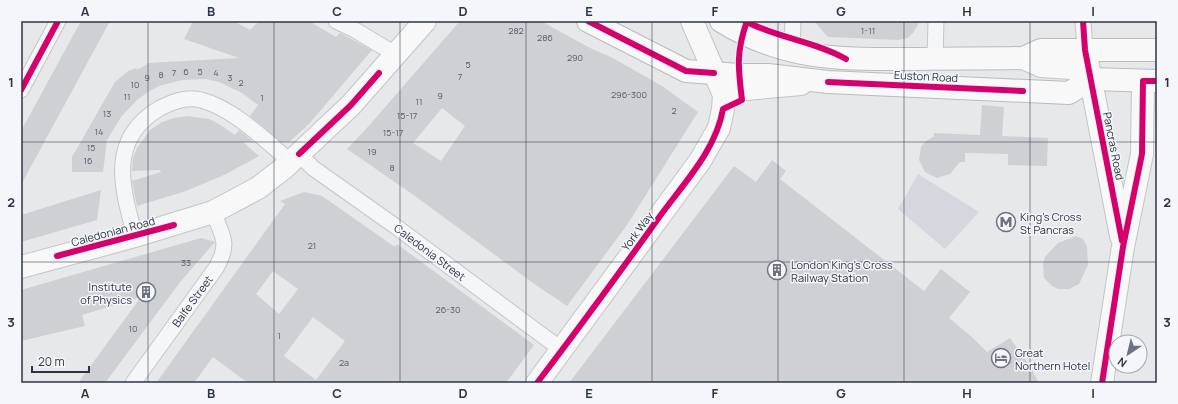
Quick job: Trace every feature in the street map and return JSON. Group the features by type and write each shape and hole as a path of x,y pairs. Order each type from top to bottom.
{"main road":[{"name":"Caledonian Road","path":"21,267 135,236 213,212 233,203 258,188 295,158 351,104 425,21"},
{"path":"588,21 686,71 768,75 828,82"},
{"path":"692,21 724,95 735,90 828,82"},
{"name":"Euston Road","path":"721,21 757,40 792,52 846,59 1023,58 1041,50 1157,50"},
{"name":"Pancras Road","path":"1085,50 1123,247"},
{"path":"1023,58 1041,66 1072,68 1091,79 1150,81"},
{"name":"Euston Road","path":"828,82 1069,93 1091,79"},
{"name":"Pancras Road","path":"1102,383 1123,247 1142,154 1150,81"},
{"name":"York Way","path":"537,383 708,149 719,128 724,95"}],"street":[{"path":"21,90 58,21"},
{"path":"336,21 355,30 395,54"},
{"path":"792,52 793,21"},
{"path":"935,58 936,21"},
{"path":"1083,21 1085,50"},
{"name":"Caledonia Street","path":"135,236 122,184 126,147 138,127 151,113 163,106 186,99 199,99 231,114 295,158 313,168 395,226 562,350"},
{"name":"Balfe Street","path":"133,383 216,268 224,254 224,239 213,212"}],"shaded area":[{"path":"918,174 979,212 945,249 898,209"}],"building":[{"path":"81,21 110,21 21,185 21,131"},
{"path":"193,21 234,21 250,30 259,21 309,21 336,37 340,33 372,50 309,124 289,142 281,142 250,116 258,105 242,93 219,82 206,79 182,80 159,86 148,92 137,100 121,117 107,140 103,172 72,172 72,157 115,82 128,71 136,68 137,70 149,63 239,58 184,39"},
{"path":"460,21 541,21 590,48 611,57 662,86 698,112 627,225 567,306 533,283 415,196 347,149","holes":["442,108 465,126 441,161 413,143"]},
{"path":"814,21 920,21 913,33 908,38 898,40 828,37"},
{"path":"982,105 1004,107 1002,136 1048,138 1047,166 1008,165 1008,154 965,153 965,162 960,162 950,174 937,178 925,172 919,160 921,147 925,142 934,136 934,133 980,135"},
{"path":"187,116 209,119 235,135 239,130 254,142 243,142 259,156 224,175 186,191 137,206 132,181 161,172 160,170 132,171 133,158 137,148 150,130 162,122"},
{"name":"London King's Cross Railway Station","path":"772,160 786,171 780,179 924,291 941,269 970,292 949,318 987,352 1010,338 1030,366 1039,383 569,383 734,166 756,182"},
{"path":"101,190 97,220 21,242 21,215"},
{"path":"304,192 322,196 395,247 397,244 534,345 506,383 248,383 213,357 194,383 156,383 285,204 280,201","holes":["273,271 298,289 279,314 256,294","313,317 345,341 316,380 284,356"]},
{"path":"1076,236 1083,239 1087,246 1088,265 1079,284 1069,289 1058,289 1052,286 1044,278 1043,264 1045,257 1058,243"},
{"path":"201,238 215,242 181,281 105,383 78,383 141,297 82,315 85,326 21,341 21,290"}],"cycle path":[{"path":"21,90 58,21"},
{"path":"588,21 686,71 714,73"},
{"path":"745,21 770,32 821,48 846,59"},
{"path":"537,383 698,166 714,138 723,109 742,100 739,60 743,32 747,21"},
{"path":"1083,21 1085,50 1122,241"},
{"path":"299,154 351,105 379,73"},
{"path":"1102,383 1123,247 1142,154 1143,81 1157,81"},
{"path":"828,82 1023,91"},
{"path":"57,256 174,225"}],"place":[{"name":"King's Cross St Pancras","path":"1006,222"},
{"name":"London King's Cross Railway Station","path":"777,270"},
{"name":"Institute of Physics","path":"146,292"},
{"name":"Great Northern Hotel","path":"1001,358"}]}
